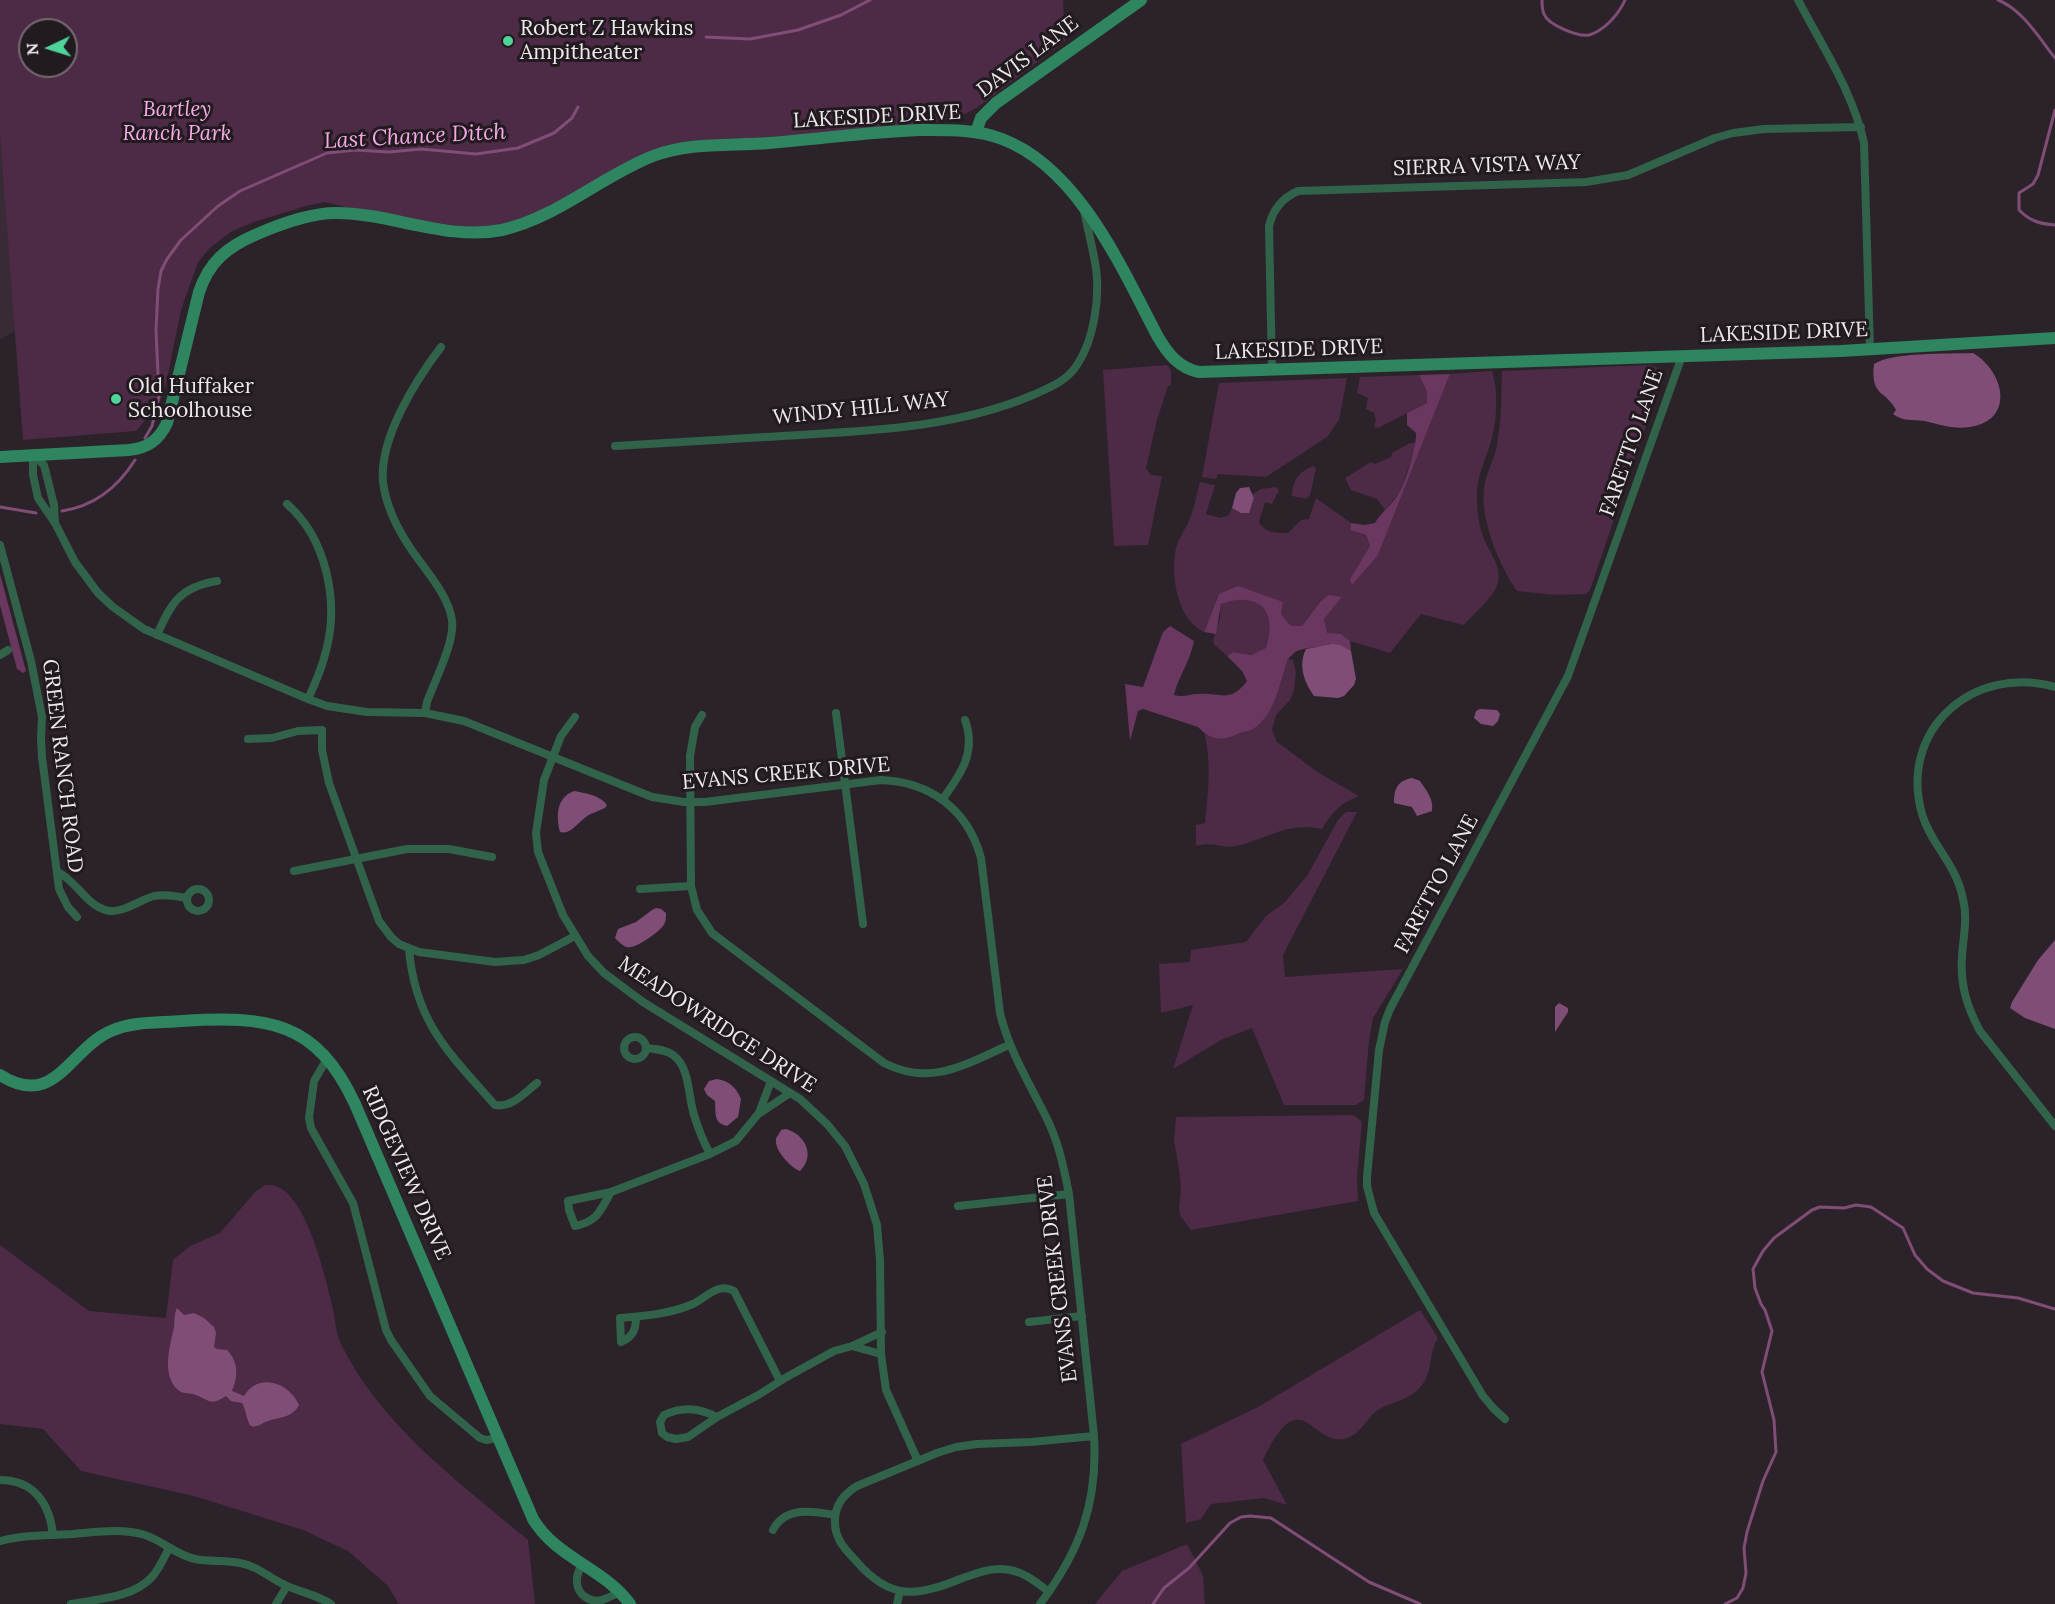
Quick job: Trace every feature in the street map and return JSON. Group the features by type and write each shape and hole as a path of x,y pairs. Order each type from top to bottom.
{"street":[{"name":"DAVIS LANE","path":"976,132 981,118 996,103 1141,0"},
{"path":"1798,0 1848,94 1861,127 1866,162 1870,349"},
{"name":"SIERRA VISTA WAY","path":"1272,371 1269,226 1275,208 1281,201 1298,191 1586,182 1628,175 1715,138 1733,133 1764,129 1861,127"},
{"name":"LAKESIDE DRIVE","path":"0,457 136,450 156,440 167,423 199,292 210,267 232,246 279,226 315,216 341,213 458,231 498,231 532,220 640,162 673,150 695,146 769,143 866,132 952,130 976,132 1001,138 1028,151 1052,171 1083,206 1102,234 1170,355 1179,364 1199,372 1870,349 2055,338"},
{"name":"WINDY HILL WAY","path":"615,446 910,426 990,410 1021,400 1057,383 1072,371 1081,357 1096,306 1096,267 1083,206"},
{"path":"425,713 452,632 452,619 447,605 404,539 392,514 383,482 392,434 407,398 441,347"},
{"name":"FARETTO LANE","path":"1505,1419 1483,1396 1374,1213 1367,1177 1381,1035 1390,1009 1568,676 1682,356"},
{"path":"33,455 44,465 54,505 55,523"},
{"path":"33,455 33,475 38,498 55,523 75,562 91,585 128,619 157,635 308,699 347,710 425,713 464,721 549,755"},
{"path":"287,504 299,514 316,545 327,578 330,597 330,635 308,699"},
{"name":"GREEN RANCH ROAD","path":"0,545 26,637 42,717 42,747 57,872 63,899 77,917"},
{"path":"157,635 167,613 183,592 217,580"},
{"path":"2055,687 2036,682 2010,682 1978,691 1958,702 1941,718 1924,746 1919,762 1917,789 1927,826 1951,864 1961,887 1966,916 1961,973 1971,1015 1980,1031 2055,1126"},
{"path":"836,713 863,924"},
{"path":"702,715 695,727 690,756 692,886 697,910 703,922 721,942 884,1063 895,1068 919,1074 946,1071 1009,1045"},
{"name":"MEADOWRIDGE DRIVE","path":"575,717 549,755 543,780 536,833 538,852 563,915 596,965 624,988 790,1093 814,1111 845,1146 864,1184 877,1225 882,1332 880,1354 886,1389 918,1461"},
{"path":"942,800 959,777 969,756 969,731 966,720"},
{"path":"248,739 272,738 298,731 322,730 323,758 329,783 379,921 391,937 409,949 495,962 510,962 539,955 575,936"},
{"name":"EVANS CREEK DRIVE","path":"549,755 652,796 667,801 691,803 881,780 896,781 923,788 942,800 963,820 971,832 979,851 1000,1013 1009,1045 1048,1121 1056,1142 1069,1194 1094,1436 1095,1471 1088,1513 1074,1552 1040,1604"},
{"path":"294,871 386,852 427,848 449,849 492,857"},
{"path":"57,872 67,877 97,905 111,911 154,896 171,895 186,898"},
{"path":"640,889 692,886"},
{"path":"409,949 415,988 428,1022 448,1052 495,1105 504,1106 514,1102 537,1083"},
{"name":"RIDGEVIEW DRIVE","path":"0,1075 25,1085 45,1083 62,1073 94,1041 119,1028 141,1023 249,1020 277,1026 305,1040 327,1059 340,1075 355,1104 538,1528 556,1547 620,1592 630,1604"},
{"path":"646,1048 666,1051 681,1063 694,1113 710,1154"},
{"path":"327,1059 314,1081 309,1118 310,1128 352,1203 386,1330 435,1401 480,1438 486,1440 498,1438"},
{"path":"759,1113 771,1081"},
{"path":"612,1192 597,1216 589,1223 574,1226 568,1201 612,1192 710,1154 736,1141 759,1113 790,1093"},
{"path":"958,1206 1069,1194"},
{"path":"636,1317 676,1310 720,1288 727,1287 734,1291 780,1381"},
{"path":"1029,1322 1082,1316"},
{"path":"717,1417 705,1411 680,1408 664,1415 660,1422 662,1433 676,1439 688,1437 717,1417 834,1351 852,1346 882,1332"},
{"path":"852,1346 880,1354"},
{"path":"1049,1592 1027,1576 1004,1569 981,1571 925,1592 900,1591 877,1581 844,1548 836,1534 835,1515 842,1498 857,1485 946,1450 977,1444 1094,1436"},
{"path":"0,1480 19,1482 38,1494 49,1512 53,1535"},
{"path":"772,1530 777,1521 787,1515 813,1511 835,1515"},
{"path":"0,1541 53,1535 135,1532 158,1540 169,1548 192,1558 243,1563 287,1586 314,1595 331,1604"},
{"path":"71,1604 125,1593 143,1585 157,1571 169,1548"},
{"path":"582,1564 577,1576 577,1584 582,1594 588,1599 601,1600 620,1592"},
{"path":"276,1604 287,1586"},
{"path":"897,1604 900,1591"}],"shaded area":[{"path":"0,135 16,330 0,340"},
{"path":"1973,353 1984,361 1998,382 1999,405 1994,415 1985,423 1964,428 1897,417 1893,414 1896,410 1874,382 1874,364 1883,360 1921,354"},
{"path":"1450,374 1378,555 1352,585 1350,579 1370,546 1366,535 1350,530 1351,523 1364,525 1375,523 1402,487 1416,439 1416,433 1407,425 1407,413 1427,403 1427,392 1419,375"},
{"path":"1249,487 1254,498 1249,513 1241,513 1232,508 1236,493 1240,488"},
{"path":"0,574 26,671 23,673 17,669 0,605"},
{"path":"1238,586 1283,602 1281,614 1291,626 1302,626 1320,602 1329,595 1342,597 1324,619 1327,633 1341,634 1350,641 1351,651 1346,648 1323,646 1295,652 1288,659 1267,716 1251,730 1220,739 1206,734 1198,727 1143,709 1138,711 1130,741 1125,684 1143,687 1163,632 1170,626 1194,641 1174,695 1230,695 1247,681 1242,671 1227,656 1233,652 1251,655 1266,648 1269,624 1267,614 1262,607 1246,600 1234,600 1221,604 1216,634 1204,632 1219,594"},
{"path":"1333,644 1351,651 1356,679 1354,685 1344,696 1338,698 1314,696 1303,673 1302,661 1306,649"},
{"path":"1480,709 1497,710 1500,714 1498,721 1493,726 1481,724 1474,718 1476,711"},
{"path":"1412,778 1420,781 1427,791 1432,803 1432,811 1417,816 1412,807 1394,803 1397,786"},
{"path":"574,791 596,797 607,805 588,816 571,830 560,832 559,808 564,798"},
{"path":"656,908 666,913 666,920 651,937 630,947 626,947 615,938 618,929 636,922"},
{"path":"2055,940 2055,1029 2025,1018 2010,1008 2038,960"},
{"path":"1559,1003 1568,1008 1568,1012 1555,1032 1555,1007"},
{"path":"717,1079 732,1085 741,1099 738,1117 727,1126 717,1120 715,1101 707,1095 704,1089 709,1081"},
{"path":"786,1129 803,1141 808,1152 805,1165 800,1171 780,1153 776,1143 781,1130"},
{"path":"177,1308 184,1315 194,1313 204,1318 214,1327 216,1333 214,1347 227,1350 234,1360 236,1375 232,1391 244,1396 257,1384 273,1383 281,1386 294,1397 299,1405 296,1410 288,1415 251,1426 242,1403 231,1401 226,1396 211,1402 178,1390 173,1384 168,1368"}],"green space":[{"name":"Bartley Ranch Park","path":"0,0 1063,0 1065,41 978,107 948,120 899,129 691,144 544,213 490,230 351,212 345,207 324,202 257,221 232,231 211,247 198,262 181,310 166,384 159,404 136,431 23,440 0,135"},
{"path":"1167,365 1171,370 1171,385 1168,386 1157,420 1146,468 1151,475 1162,476 1148,545 1114,546 1103,370"},
{"path":"1650,365 1662,370 1663,375 1590,590 1586,594 1557,595 1517,591 1492,542 1484,501 1487,474 1498,439 1502,371"},
{"path":"1492,371 1496,389 1496,418 1479,477 1477,503 1482,534 1497,565 1499,576 1493,594 1464,625 1421,614 1390,653 1350,641 1341,634 1327,634 1324,619 1342,597 1320,602 1302,626 1291,626 1281,614 1282,602 1219,594 1204,632 1188,618 1178,598 1174,563 1177,545 1190,518 1200,482 1215,485 1206,514 1221,518 1229,515 1232,508 1241,513 1252,506 1253,494 1261,489 1276,487 1279,490 1272,504 1265,502 1259,522 1264,528 1275,532 1288,533 1301,520 1309,519 1316,498 1351,523 1350,530 1366,535 1370,546 1350,579 1378,555 1450,374"},
{"path":"1419,375 1427,392 1427,403 1378,428 1374,427 1376,420 1374,413 1366,409 1368,398 1357,393 1360,377"},
{"path":"1347,378 1339,420 1327,437 1266,477 1218,474 1216,479 1202,477 1219,383"},
{"path":"1410,443 1417,443 1400,492 1385,510 1377,499 1351,490 1345,478 1371,462 1375,464 1391,457 1392,453"},
{"path":"1314,466 1316,469 1310,495 1306,499 1292,496 1297,477 1304,470"},
{"path":"1235,599 1254,601 1265,610 1268,616 1270,628 1266,648 1251,655 1233,652 1227,656 1214,644 1221,604"},
{"path":"1288,659 1293,660 1296,672 1294,690 1290,700 1276,715 1272,730 1277,742 1319,773 1359,796 1337,809 1322,829 1309,827 1287,829 1231,847 1208,844 1196,846 1196,825 1205,823 1208,789 1209,766 1204,733 1225,738 1250,730 1260,723 1276,698"},
{"path":"1346,812 1357,812 1283,955 1285,977 1403,969 1373,1018 1364,1100 1356,1105 1284,1105 1252,1028 1221,1040 1173,1069 1193,1005 1161,1013 1159,964 1190,962 1191,950 1246,942 1266,916 1284,903 1307,876 1338,820"},
{"path":"1354,1115 1362,1122 1357,1176 1358,1201 1191,1230 1181,1217 1179,1209 1181,1189 1174,1140 1176,1117"},
{"path":"265,1185 276,1186 289,1195 307,1223 326,1279 339,1340 358,1374 378,1401 400,1427 449,1475 528,1540 535,1604 399,1604 387,1585 348,1551 303,1530 194,1496 81,1471 43,1429 0,1424 0,1245 89,1311 166,1318 173,1260 190,1246 220,1233 255,1192"},
{"path":"1420,1310 1438,1338 1433,1348 1427,1377 1414,1393 1378,1410 1356,1433 1347,1438 1335,1439 1306,1422 1297,1420 1288,1423 1276,1436 1263,1460 1287,1505 1264,1498 1211,1504 1201,1519 1186,1523 1181,1444 1258,1407"},
{"path":"1187,1544 1203,1576 1205,1604 1095,1604 1122,1571"}],"waterway":[{"name":"Last Chance Ditch","path":"706,37 750,39 798,30 841,15 870,0"},
{"name":"Last Chance Ditch","path":"1542,0 1543,12 1551,22 1584,35 1595,33 1605,26 1619,11 1625,0"},
{"name":"Last Chance Ditch","path":"1998,0 2023,17 2055,58"},
{"name":"Last Chance Ditch","path":"145,438 152,426 159,396 156,330 161,271 181,240 218,206 240,191 327,153 355,150 389,152 421,149 476,154 518,148 554,133 572,118 578,107"},
{"name":"Last Chance Ditch","path":"2055,110 2038,175 2033,184 2019,193 2019,210 2023,214 2036,221 2055,225"},
{"name":"Last Chance Ditch","path":"62,511 85,505 104,494 121,479 135,460"},
{"name":"Last Chance Ditch","path":"0,507 36,513"},
{"path":"1725,1604 1737,1598 1743,1588 1746,1573 1744,1548 1747,1532 1763,1481 1776,1452 1774,1420 1762,1372 1772,1331 1755,1288 1753,1269 1763,1251 1774,1238 1812,1210 1820,1207 1844,1208 1856,1205 1871,1207 1903,1228 1915,1255 1927,1269 1943,1281 1973,1293 2018,1298 2055,1309"},
{"path":"1153,1604 1164,1588 1189,1568 1230,1523 1241,1517 1250,1516 1271,1518 1369,1582 1420,1604"}],"place":[{"name":"Robert Z Hawkins Ampitheater","path":"508,41"},
{"name":"Old Huffaker Schoolhouse","path":"116,399"}]}
